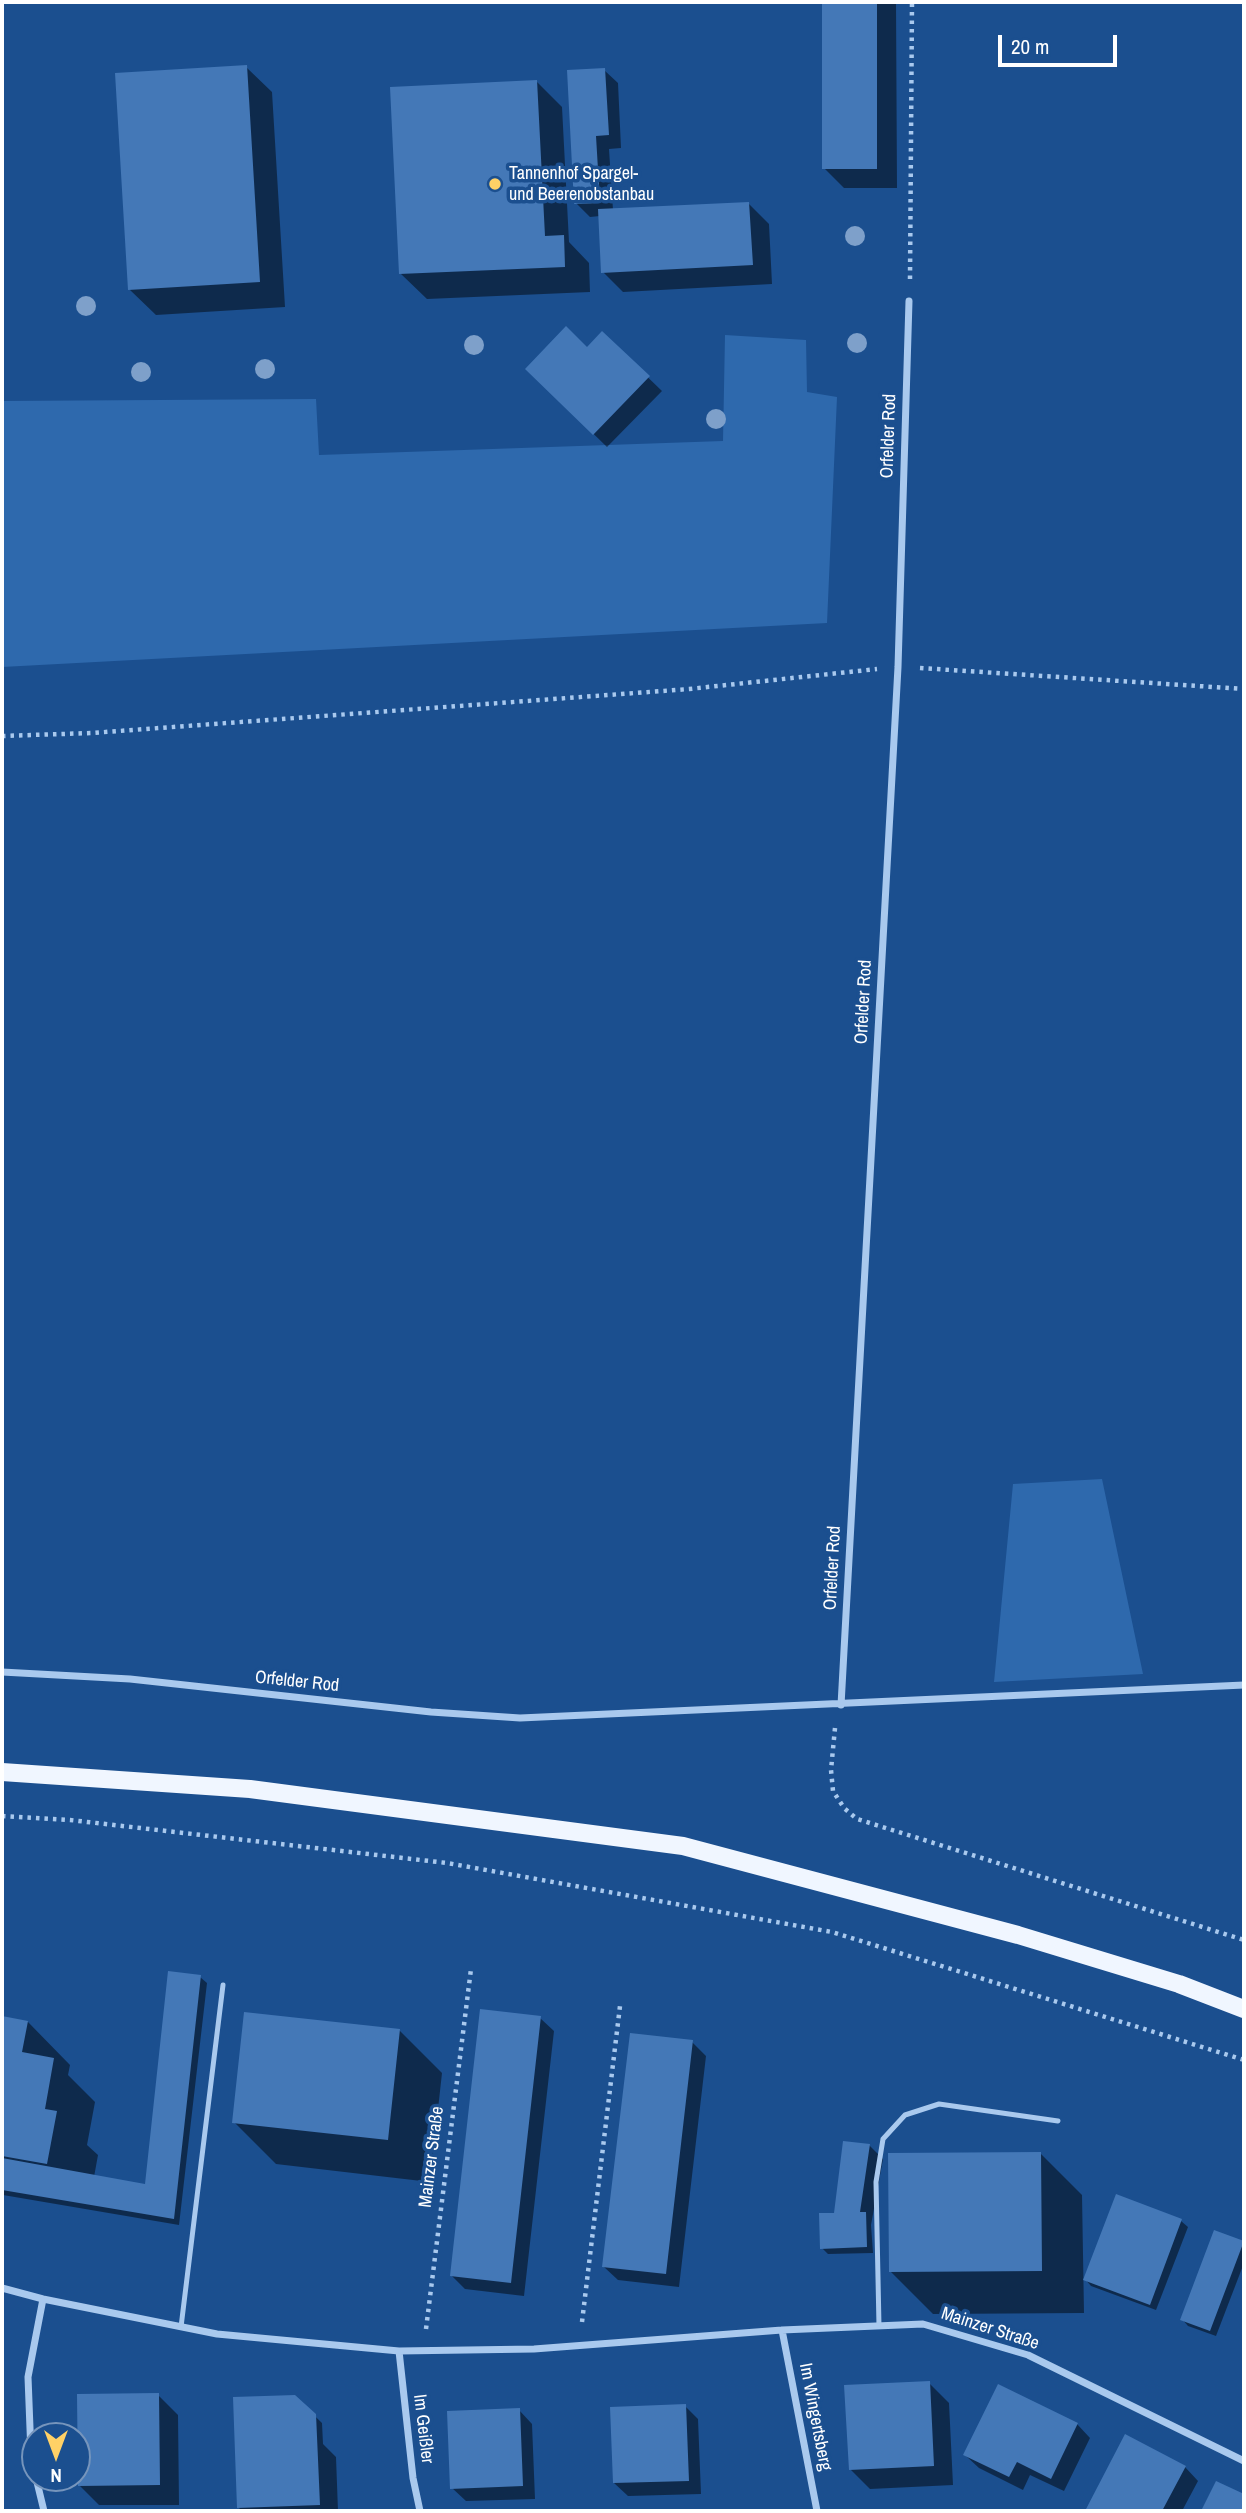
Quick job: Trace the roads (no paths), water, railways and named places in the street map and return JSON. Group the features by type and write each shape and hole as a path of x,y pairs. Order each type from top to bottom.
{"main road":[{"path":"2,1772 250,1789 682,1846 1017,1935 1179,1984 1244,2009"}],"street":[{"name":"Orfelder Rod","path":"841,1705 898,667 909,301"},
{"name":"Orfelder Rod","path":"2,1672 130,1679 431,1713 520,1718 1244,1685"},
{"name":"Mainzer Straße","path":"2,2288 43,2299 217,2334 399,2351 579,2345 782,2330 923,2324 1028,2355 1244,2461"},
{"path":"30,2422 28,2377 43,2299"},
{"name":"Im Wingertsberg","path":"782,2330 817,2511"},
{"name":"Im Geißler","path":"399,2351 413,2478 421,2511"},
{"path":"39,2492 44,2511"}],"lane":[{"path":"181,2327 223,1985"},
{"path":"879,2326 876,2182 883,2139 905,2115 939,2104 1058,2121"}],"place":[{"name":"Tannenhof Spargel- und Beerenobstanbau","path":"495,184"}]}
